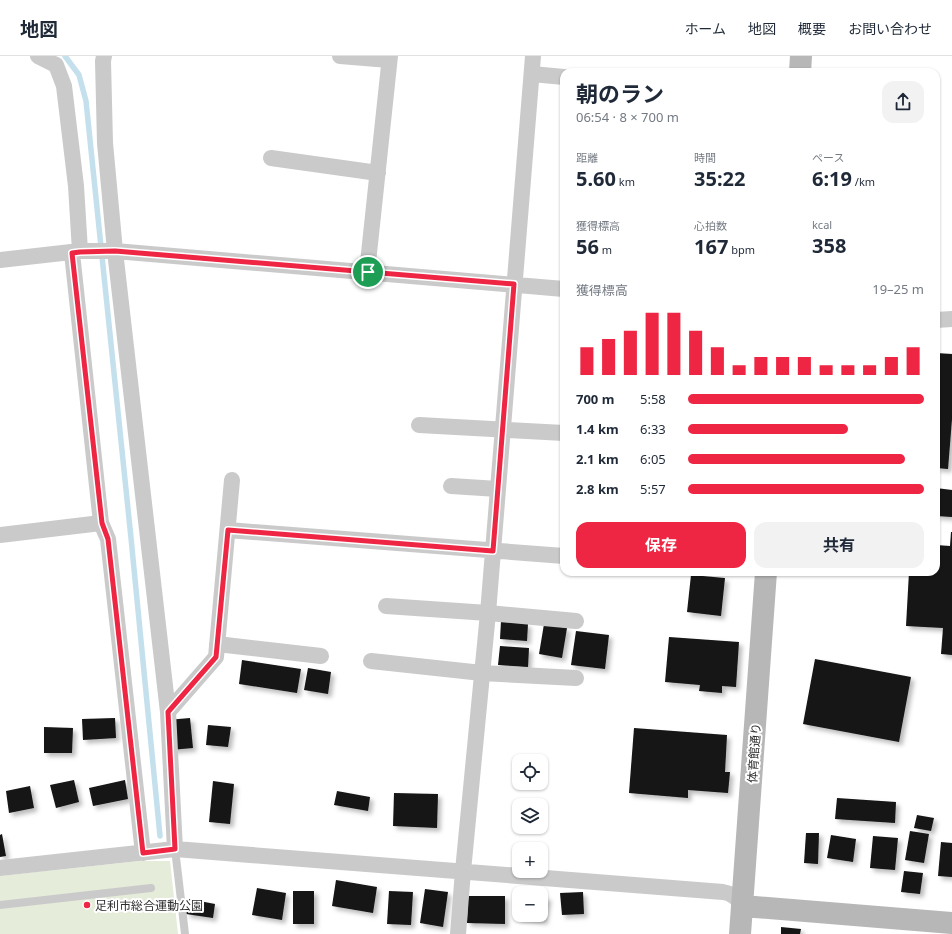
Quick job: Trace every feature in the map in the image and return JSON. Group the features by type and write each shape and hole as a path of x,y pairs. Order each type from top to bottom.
{"street":[{"path":"38,56 56,64 64,86 76,186 76,252 102,523 108,539 143,853"},
{"path":"104,56 105,143 115,251 168,712 175,849"},
{"path":"340,56 390,58 368,272"},
{"path":"458,934 488,613 533,56"},
{"path":"800,68 801,56"},
{"path":"532,74 560,77"},
{"path":"271,158 378,173"},
{"path":"0,260 76,252 115,251 560,289"},
{"path":"940,320 952,318"},
{"path":"419,425 560,434"},
{"path":"168,712 216,657 232,480"},
{"path":"451,486 498,489"},
{"path":"0,534 102,523"},
{"path":"228,530 560,556"},
{"name":"体育館通り","path":"740,934 766,576"},
{"path":"386,606 576,621"},
{"path":"217,644 321,656"},
{"path":"371,661 482,673 576,678"},
{"path":"0,868 175,849 723,892 730,894 743,906 952,923"}],"lane":[{"path":"175,849 185,934"},
{"path":"0,905 151,888"}],"green space":[{"name":"足利市総合運動公園","path":"140,861 170,861 178,934 0,934 0,876"}],"building":[{"path":"940,353 952,354 952,419 948,469 940,468"},
{"path":"940,488 952,490 952,517 940,516"},
{"path":"952,532 952,655 941,654 943,628 906,626 909,576 940,576 940,545 950,546"},
{"path":"691,576 725,578 721,616 687,612"},
{"path":"501,621 528,624 527,641 500,639"},
{"path":"544,624 567,628 562,658 539,654"},
{"path":"576,631 609,635 605,669 571,665"},
{"path":"669,637 739,642 736,687 722,686 722,693 699,691 700,685 665,682"},
{"path":"500,646 529,648 528,667 498,665"},
{"path":"815,659 911,677 899,742 803,724"},
{"path":"242,660 301,669 297,693 239,684"},
{"path":"308,668 331,672 328,694 304,690"},
{"path":"115,718 116,738 83,740 82,719"},
{"path":"190,718 193,748 170,750 167,720"},
{"path":"208,725 231,727 228,747 206,745"},
{"path":"44,727 73,728 72,753 44,753"},
{"path":"634,728 727,735 725,772 730,772 728,793 688,790 688,798 629,793"},
{"path":"74,780 79,802 56,808 50,785"},
{"path":"125,780 128,799 93,806 89,788"},
{"path":"213,781 234,784 230,824 209,822"},
{"path":"30,786 34,808 9,813 6,791"},
{"path":"337,791 370,797 368,811 334,805"},
{"path":"394,793 438,794 437,828 393,826"},
{"path":"837,798 896,802 895,823 835,819"},
{"path":"917,815 934,818 931,831 914,828"},
{"path":"910,831 929,834 924,863 905,860"},
{"path":"806,833 819,833 818,864 804,863"},
{"path":"2,834 6,856 0,857 0,835"},
{"path":"831,835 856,839 853,862 827,858"},
{"path":"873,836 898,838 895,870 870,868"},
{"path":"941,842 952,843 952,877 938,876"},
{"path":"904,871 923,873 920,894 901,892"},
{"path":"336,880 377,887 373,913 332,906"},
{"path":"257,888 286,893 282,920 252,915"},
{"path":"425,889 448,892 443,927 420,923"},
{"path":"293,891 314,891 314,924 293,924"},
{"path":"389,891 413,892 411,925 387,924"},
{"path":"583,892 584,914 562,915 560,893"},
{"path":"468,896 505,896 505,924 467,923"},
{"path":"189,899 215,904 213,918 186,914"},
{"path":"781,927 801,929 800,934 781,934"}],"waterway":[{"path":"65,56 79,75 86,101 160,836"}],"place":[{"name":"足利市総合運動公園","path":"87,905"}],"route":[{"path":"115,251 368,272 514,284 493,551 228,530 216,657 168,712 175,849 143,853 108,539 102,523 72,253 115,251"}]}
